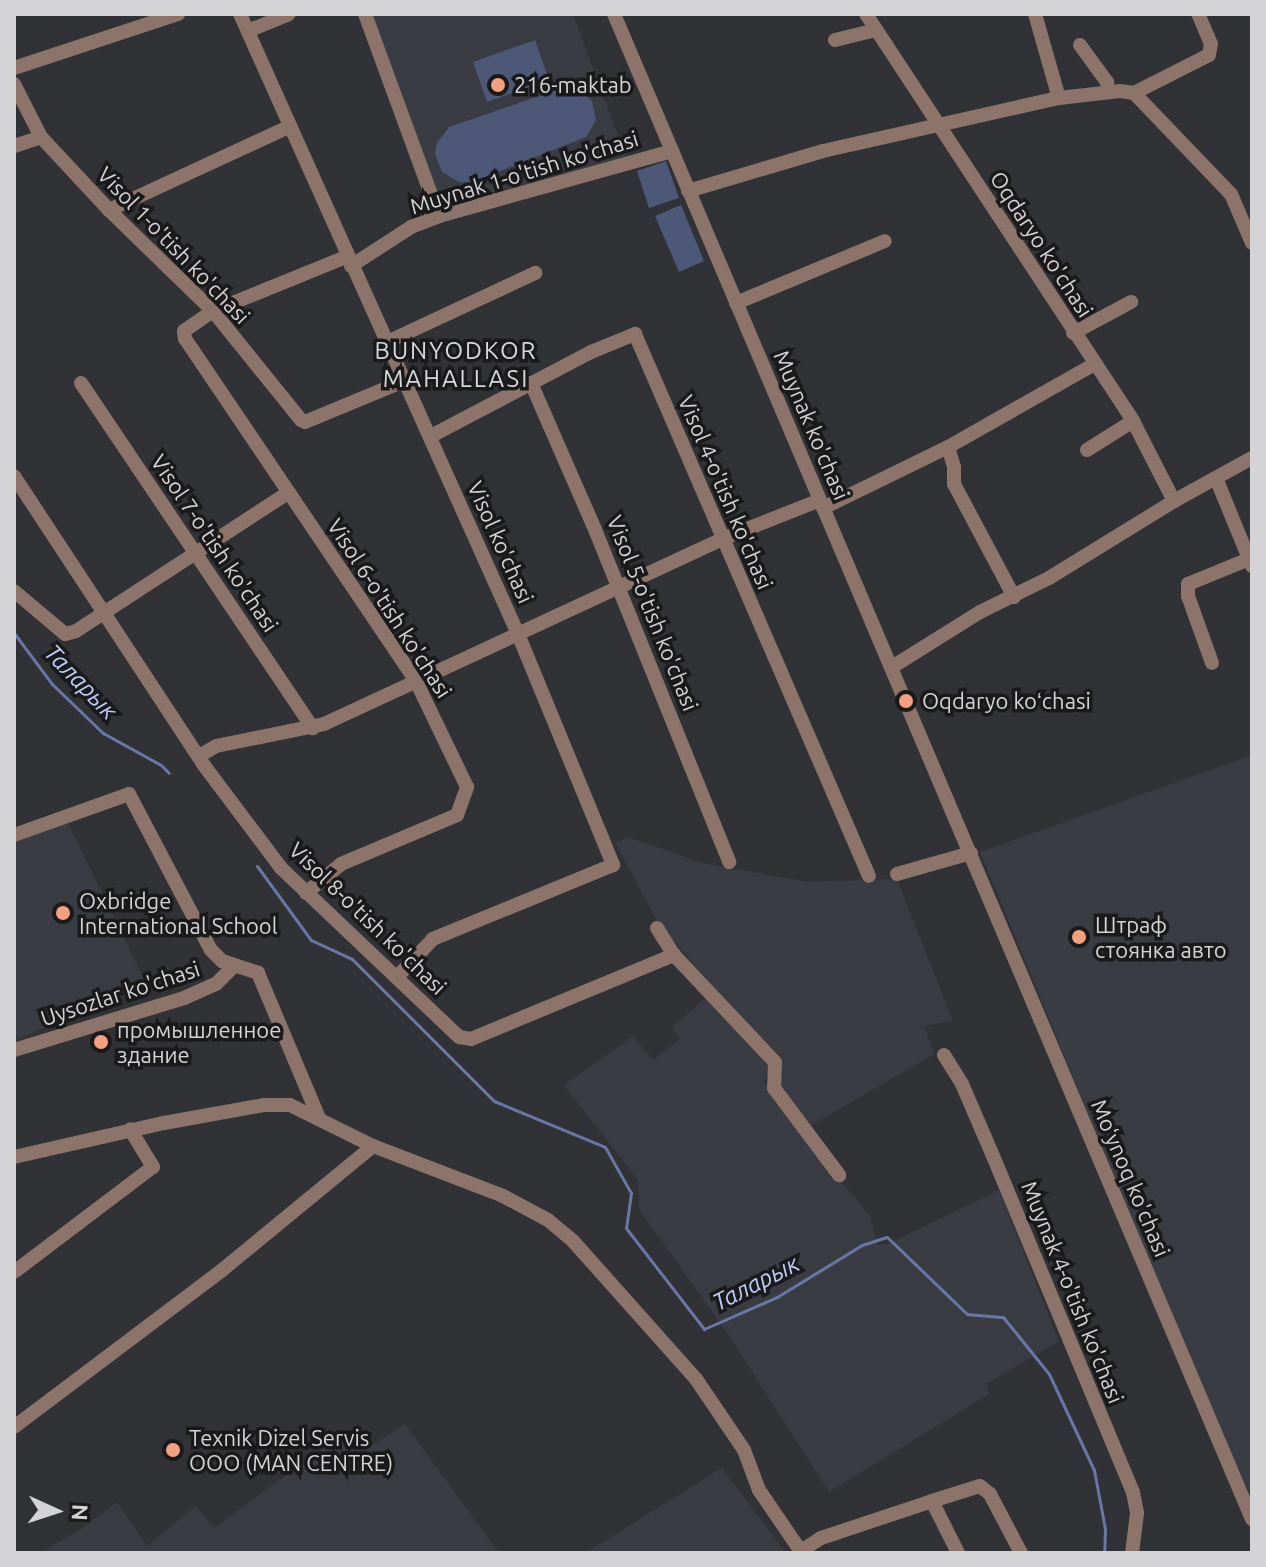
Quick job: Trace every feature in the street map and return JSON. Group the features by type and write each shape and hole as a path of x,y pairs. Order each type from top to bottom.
{"street":[{"path":"14,68 178,14"},
{"name":"Visol ko'chasi","path":"240,14 518,634 613,865 433,939 397,977"},
{"path":"248,31 289,14"},
{"path":"365,14 439,216"},
{"name":"Muynak ko'chasi","path":"614,14 971,853"},
{"name":"Oqdaryo ko'chasi","path":"866,14 1133,421 1174,501"},
{"path":"1035,14 1059,98"},
{"path":"688,191 823,151 1059,98 1109,92 1134,93 1209,55 1211,44 1198,14"},
{"path":"835,40 876,30"},
{"path":"1080,45 1107,82 1109,92"},
{"name":"Visol 1-o'tish ko'chasi","path":"14,84 41,137 109,210 213,311 303,422 404,381"},
{"path":"1134,93 1231,194 1252,243"},
{"path":"109,210 289,127"},
{"path":"14,146 41,137"},
{"name":"Muynak 1-o'tish ko'chasi","path":"184,331 213,311 349,261 411,227 439,216 672,151"},
{"path":"736,303 885,241"},
{"path":"385,343 535,273"},
{"path":"1073,333 1131,302"},
{"name":"Visol 6-o'tish ko'chasi","path":"184,331 185,339 416,681 467,787 459,811 341,864 306,893"},
{"name":"Visol 4-o'tish ko'chasi","path":"431,436 531,383 635,334 869,876"},
{"path":"199,756 216,746 313,728 722,539 822,504 948,447 1095,364"},
{"name":"Visol 7-o'tish ko'chasi","path":"81,383 313,728"},
{"name":"Visol 5-o'tish ko'chasi","path":"531,383 618,586 729,862"},
{"path":"1087,450 1133,421"},
{"path":"948,447 954,467 954,484 1014,597"},
{"path":"892,667 980,612 1014,597 1252,458"},
{"name":"Visol 8-o'tish ko'chasi","path":"14,476 199,756 281,868 459,1037 471,1039 674,955"},
{"path":"1212,663 1188,596 1188,584 1251,562 1216,478"},
{"path":"14,591 65,634 106,613 289,492"},
{"name":"Uysozlar ko'chasi","path":"14,835 129,794 211,950 234,966 258,973 319,1118"},
{"path":"897,874 971,853"},
{"name":"Moʻynoq ko'chasi","path":"971,853 1252,1519"},
{"path":"657,928 674,955 775,1062 774,1088 839,1175"},
{"name":"Uysozlar ko'chasi","path":"14,1050 184,998 216,984 234,966"},
{"name":"Muynak 4-o'tish ko'chasi","path":"944,1055 975,1113 1133,1492 1137,1513 1132,1553"},
{"path":"14,1157 130,1129 273,1104 299,1107 373,1146 503,1196 548,1220 573,1241 696,1379 744,1450 759,1490 801,1552 821,1538 980,1486 990,1494 1021,1553"},
{"path":"14,1272 153,1167 130,1129"},
{"path":"14,1427 221,1271 373,1146"},
{"path":"932,1501 958,1553"}],"shaded area":[{"name":"216-maktab","path":"368,14 573,14 626,157 442,206"},
{"path":"535,40 549,80 487,102 473,62"},
{"path":"568,86 578,88 592,101 596,120 586,137 470,183 459,182 442,172 435,153 437,143 449,127"},
{"path":"666,161 679,198 649,208 637,171"},
{"path":"681,205 704,261 679,272 655,216"},
{"path":"1252,755 1252,1498 1219,1430 980,852"},
{"name":"Oxbridge International School","path":"68,823 146,983 14,1041 14,842"},
{"path":"628,837 702,863 808,882 897,879 953,1021 924,1026 935,1054 808,1127 778,1085 781,1064 658,923 615,843"},
{"path":"709,995 771,1063 764,1083 870,1217 878,1245 888,1244 999,1190 1059,1341 986,1384 989,1394 829,1492 728,1334 639,1209 638,1180 564,1085 633,1036 653,1060 680,1039 672,1027"},
{"path":"405,1424 499,1553 40,1553 84,1527 117,1502 147,1546 196,1506 214,1528 344,1433 363,1451"},
{"path":"722,1468 786,1553 585,1553"}],"waterway":[{"name":"Таларык","path":"14,633 52,684 103,733 161,765 169,773"},
{"name":"Таларык","path":"257,866 311,940 352,959 494,1101 605,1147 631,1193 626,1228 704,1329 777,1297 862,1245 887,1237 967,1314 1003,1317 1049,1374 1094,1470 1105,1529 1104,1553"}],"place":[{"name":"216-maktab","path":"498,85"},
{"name":"Oqdaryo koʻchasi","path":"906,701"},
{"name":"Oxbridge International School","path":"63,913"},
{"name":"Штраф стоянка авто","path":"1079,937"},
{"name":"промышленное здание","path":"101,1042"},
{"name":"Texnik Dizel Servis OOO (MAN CENTRE)","path":"173,1450"}],"district":[{"name":"BUNYODKOR MAHALLASI","path":"456,365"}]}
